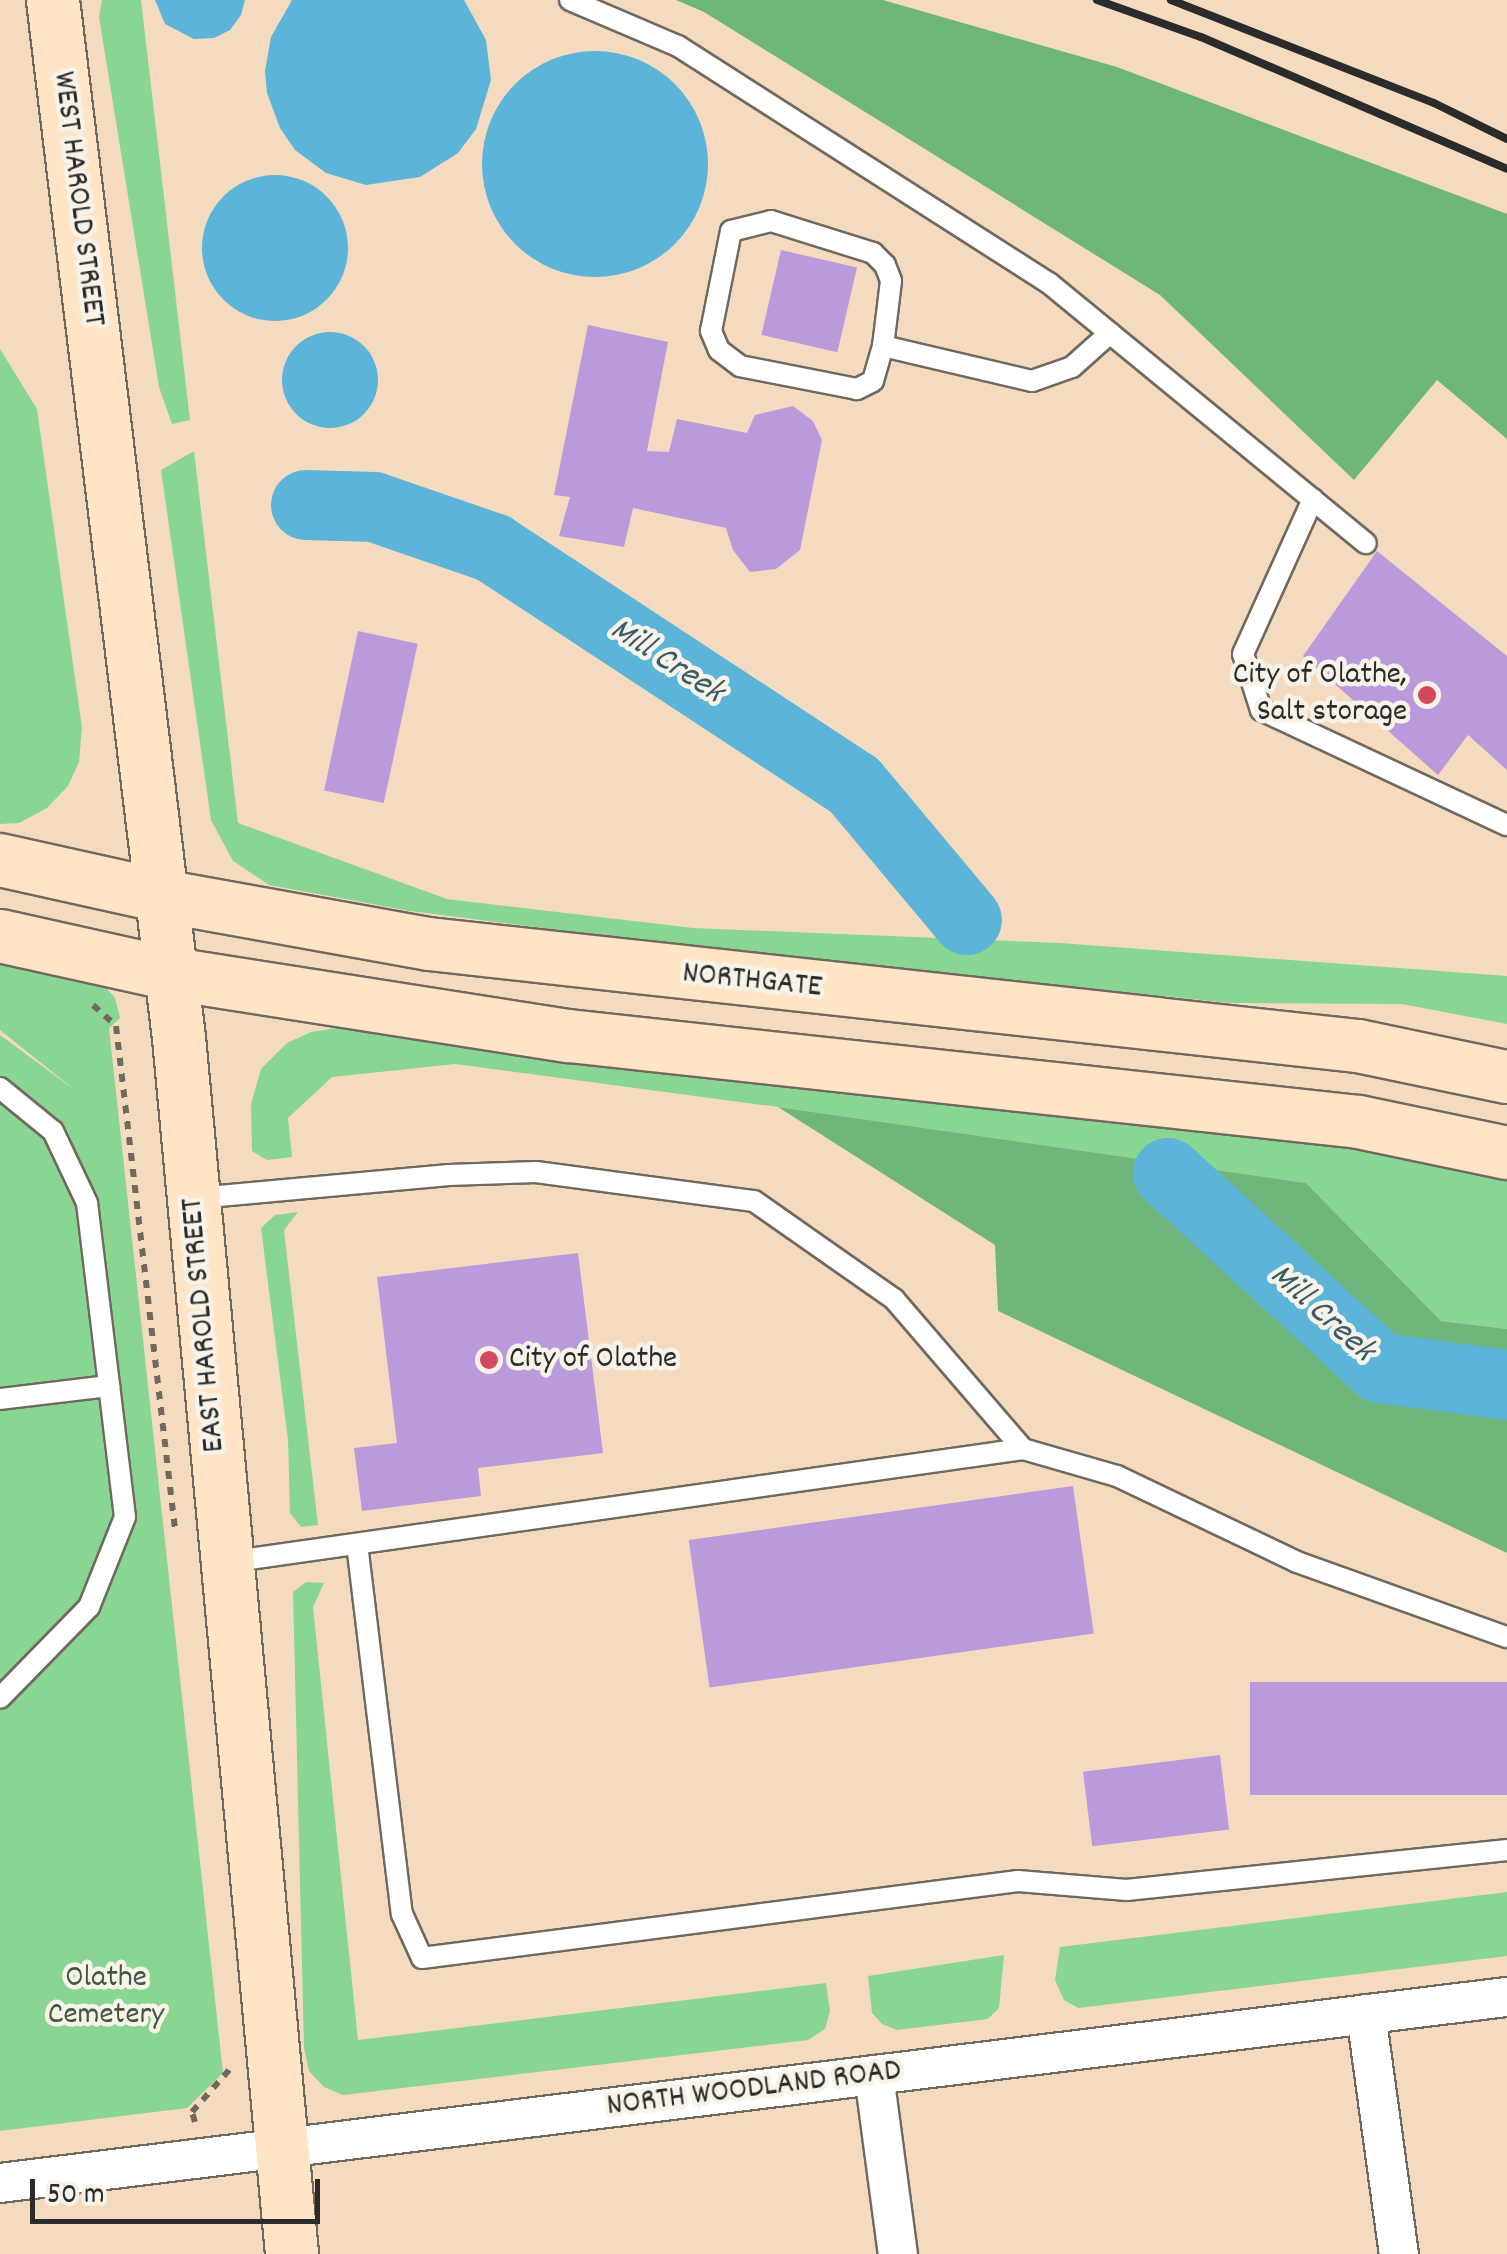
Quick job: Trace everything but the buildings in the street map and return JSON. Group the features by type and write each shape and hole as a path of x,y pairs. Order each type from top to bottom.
{"main road":[{"name":"WEST HAROLD STREET","path":"53,0 102,398"},
{"name":"EAST HAROLD STREET","path":"102,398 172,974 279,2149 292,2254"},
{"name":"NORTHGATE","path":"0,860 162,896 429,944 1358,1046 1507,1077"},
{"path":"0,936 172,974 569,1036 1358,1122 1507,1153"}],"street":[{"name":"NORTH WOODLAND ROAD","path":"0,2183 1507,1997"},
{"path":"1366,2014 1400,2254"},
{"path":"874,2075 898,2254"}],"lane":[{"path":"570,0 678,46 1049,283 1366,543"},
{"path":"771,221 873,253 885,264 891,280 883,346 874,381 858,389 740,366 719,350 711,331 731,231 771,221"},
{"path":"883,346 1032,380 1072,367 1110,333"},
{"path":"1313,499 1244,654 1261,710 1507,825"},
{"path":"0,1088 54,1131 87,1203 125,1517 88,1607 0,1698"},
{"path":"194,1198 449,1175 536,1172 754,1201 894,1299 1022,1448"},
{"path":"0,1399 109,1386"},
{"path":"226,1562 1022,1448 1116,1476 1297,1562 1507,1637"},
{"path":"356,1544 402,1914 422,1958 1018,1880 1127,1890 1507,1850"}],"path":[{"path":"84,997 116,1026 176,1534"},
{"path":"205,2158 192,2112 238,2061"}],"green space":[{"path":"102,0 141,0 190,420 172,424 159,387 99,17"},
{"path":"676,0 883,0 1117,67 1507,214 1507,439 1437,380 1354,480 1160,295 704,12"},
{"path":"0,349 37,409 82,728 79,762 68,786 47,808 19,823 0,824"},
{"path":"194,451 238,823 447,899 693,928 1060,943 1507,976 1507,1024 1402,1004 1231,1003 690,947 410,911 269,885 233,861 211,820 161,470"},
{"name":"Olathe Cemetery","path":"0,956 102,983 115,998 120,1018 109,1028 223,2073 187,2108 0,2131 0,1035 76,1091 0,1030"},
{"path":"343,1027 1348,1139 1507,1174 1507,1329 1441,1321 1306,1183 778,1107 455,1064 332,1077 288,1118 292,1157 267,1160 252,1151 251,1104 261,1069 287,1043 311,1032"},
{"path":"778,1107 1306,1183 1441,1321 1507,1329 1507,1553 998,1311 995,1245"},
{"path":"298,1212 284,1230 318,1525 301,1527 290,1513 288,1440 261,1228 275,1215"},
{"path":"306,1582 324,1583 313,1607 358,2040 826,1983 830,2011 825,2029 808,2040 343,2095 324,2087 309,2071 304,2048 293,1592"},
{"path":"1507,1892 1507,1956 1078,2008 1064,2000 1055,1980 1060,1947"},
{"path":"1004,1955 999,2008 988,2019 897,2030 882,2024 872,2013 868,1976"}],"water":[{"path":"155,0 245,0 241,15 230,30 214,38 194,39 165,24"},
{"path":"292,0 464,0 486,40 491,80 476,129 458,153 420,177 366,185 326,173 295,150 280,128 267,93 265,71 271,37"},
{"path":"595,51 638,60 675,84 699,121 708,164 699,207 675,244 638,268 595,277 552,268 515,244 491,207 482,164 491,121 515,84 552,60"},
{"path":"275,175 303,181 326,197 342,220 348,248 342,276 326,299 303,315 275,321 247,315 224,299 208,276 202,248 208,220 224,197 247,181"},
{"path":"330,332 348,336 364,346 374,362 378,380 374,398 364,414 348,424 330,428 312,424 296,414 286,398 282,380 286,362 296,346 312,336"}],"waterway":[{"name":"Mill Creek","path":"306,505 374,507 493,548 854,785 967,920"},
{"name":"Mill Creek","path":"1168,1173 1380,1368 1507,1385"}],"railway":[{"path":"1097,0 1201,37 1507,169"},
{"path":"1171,0 1434,103 1507,139"}],"place":[{"name":"City of Olathe, Salt storage","path":"1427,695"},
{"name":"City of Olathe","path":"489,1360"}]}
